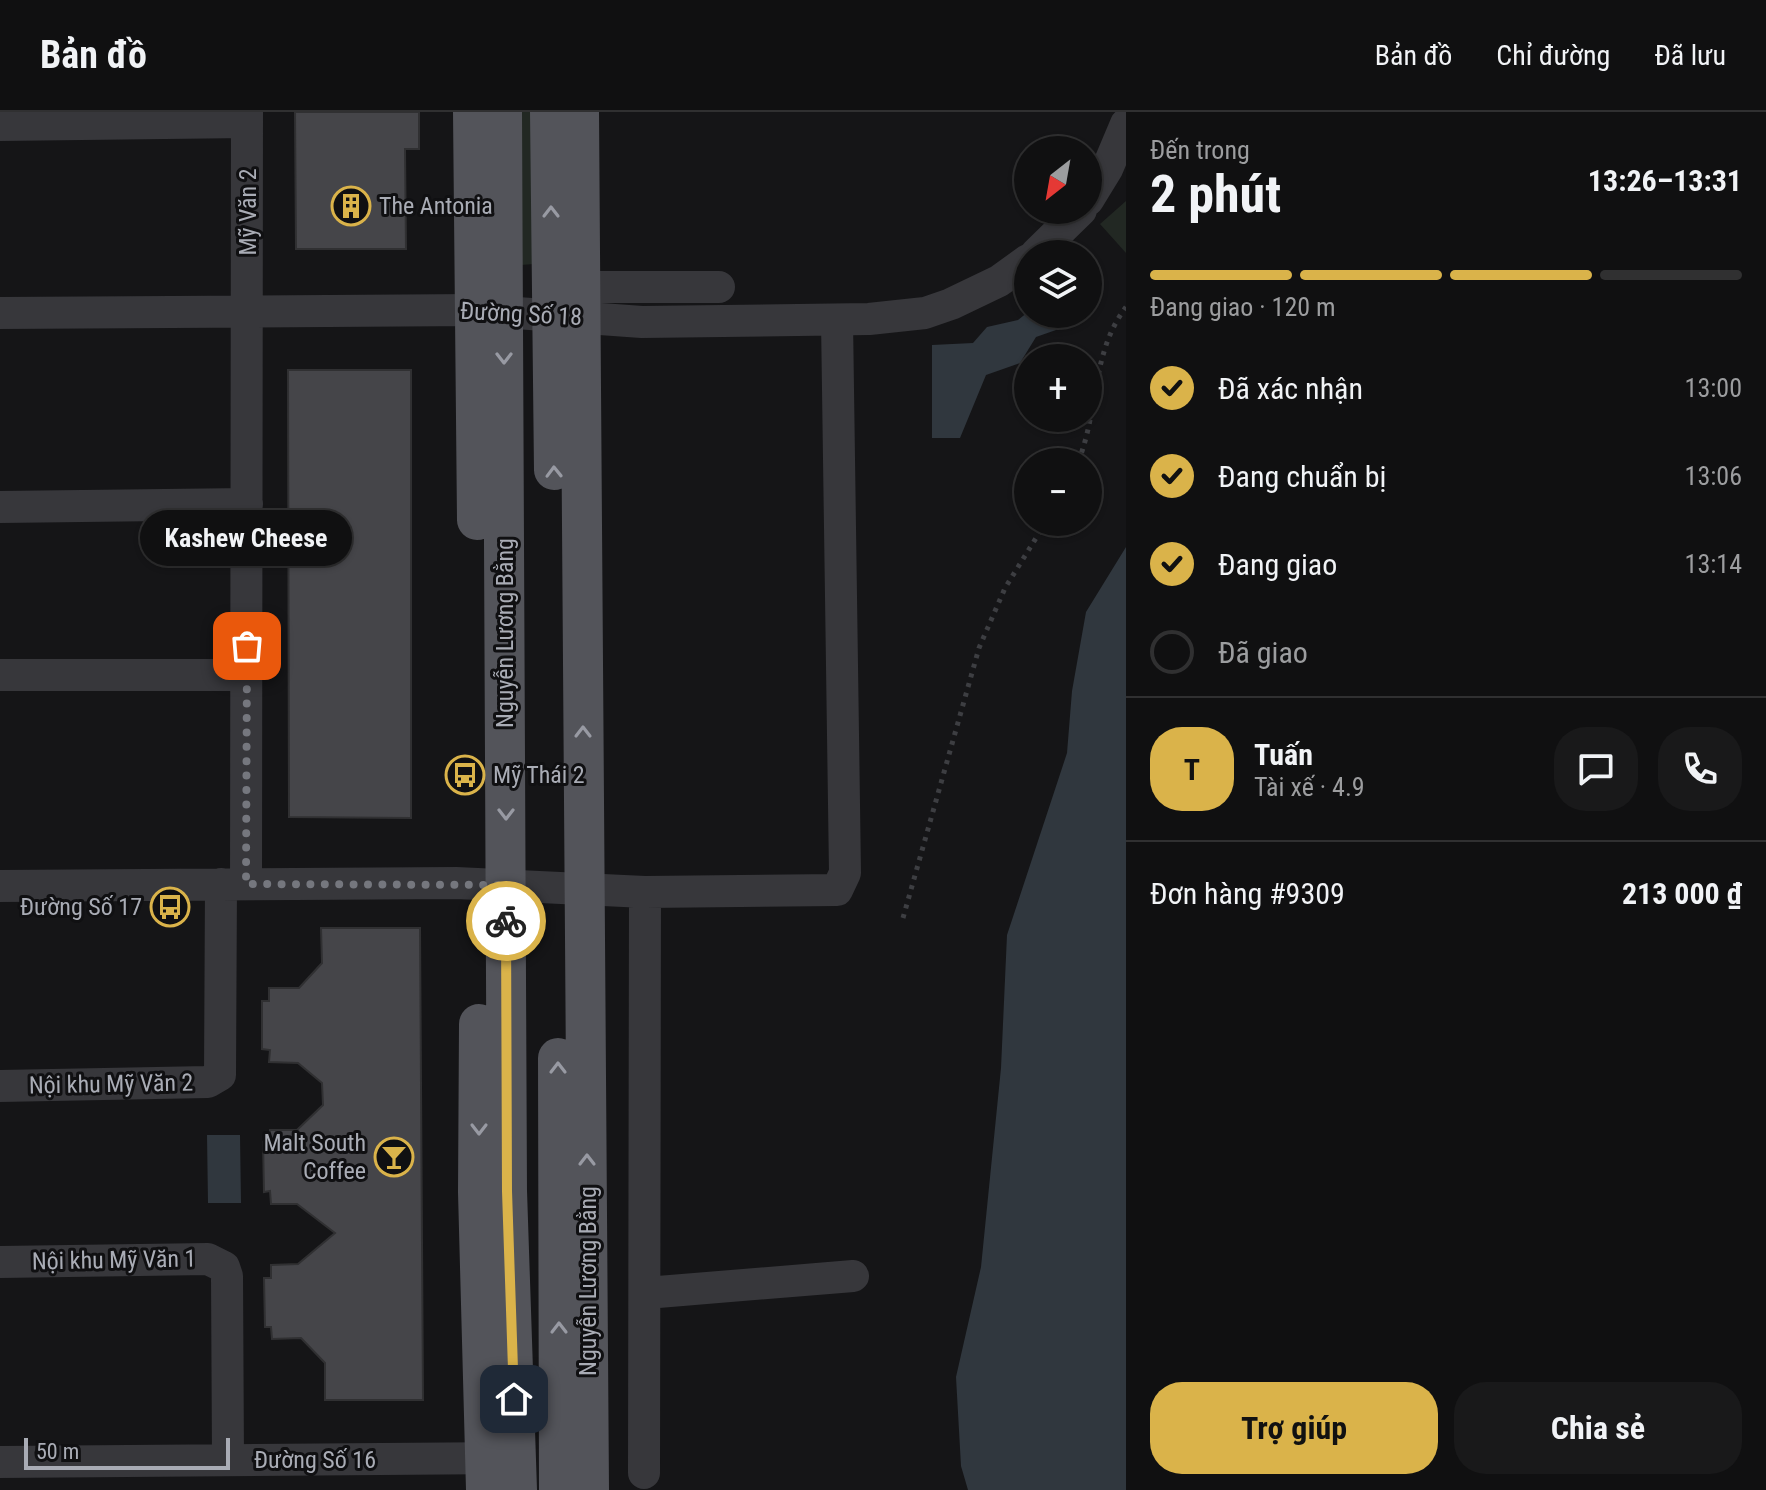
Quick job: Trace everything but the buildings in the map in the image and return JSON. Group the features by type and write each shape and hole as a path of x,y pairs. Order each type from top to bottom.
{"main road":[{"name":"Nguyễn Lương Bằng","path":"473,112 490,311"},
{"name":"Nguyễn Lương Bằng","path":"501,1474 507,1191 493,884 490,311 502,112"},
{"name":"Nguyễn Lương Bằng","path":"550,112 571,307"},
{"name":"Nguyễn Lương Bằng","path":"559,1490 571,888 571,307 579,112"},
{"name":"Nguyễn Lương Bằng","path":"571,888 589,1490"}],"street":[{"path":"0,125 247,117"},
{"name":"Mỹ Văn 2","path":"234,884 247,675 247,117"},
{"path":"1102,177 1126,124"},
{"path":"1050,240 1067,224"},
{"name":"Đường Số 18","path":"0,313 490,311 571,307 642,322 837,320 925,313 974,294 1014,269"},
{"path":"571,307 719,287"},
{"path":"0,886 493,884 645,892 832,892 844,882 837,320"},
{"path":"0,507 247,504"},
{"path":"0,675 247,675"},
{"name":"Nội khu Mỹ Văn 2","path":"0,1086 208,1082 220,1075 234,884"},
{"path":"644,1473 645,892"},
{"name":"Nội khu Mỹ Văn 1","path":"0,1262 208,1259 224,1267 227,1276 228,1460"},
{"path":"646,1293 853,1276"},
{"name":"Đường Số 16","path":"0,1462 228,1460 501,1474"}],"path":[{"path":"1082,448 1094,411 1101,356 1126,307"},
{"path":"903,918 979,648 1005,588 1037,536"}],"shaded area":[{"path":"517,112 535,112 534,264 521,265"},
{"path":"1126,201 1126,253 1100,224"},
{"path":"1014,321 1014,328 1058,328 1036,337 1032,344 1014,344 1014,365 986,375 960,438 932,438 932,345 973,343 987,327"},
{"path":"1126,547 1126,1490 968,1490 961,1466 956,1377 981,1267 1001,1068 1007,935 1067,753 1072,691 1086,612"},
{"path":"207,1135 240,1135 241,1203 208,1203"}],"way so far":[{"path":"247,646 246,884 506,885 506,921"}],"place":[{"name":"The Antonia","path":"351,206"},
{"name":"Kashew Cheese","path":"247,646"},
{"name":"Mỹ Thái 2","path":"465,775"},
{"name":"Đường Số 17","path":"170,907"},
{"name":"Malt South Coffee","path":"394,1157"}],"route":[{"path":"506,921 507,1191 514,1399"}]}
